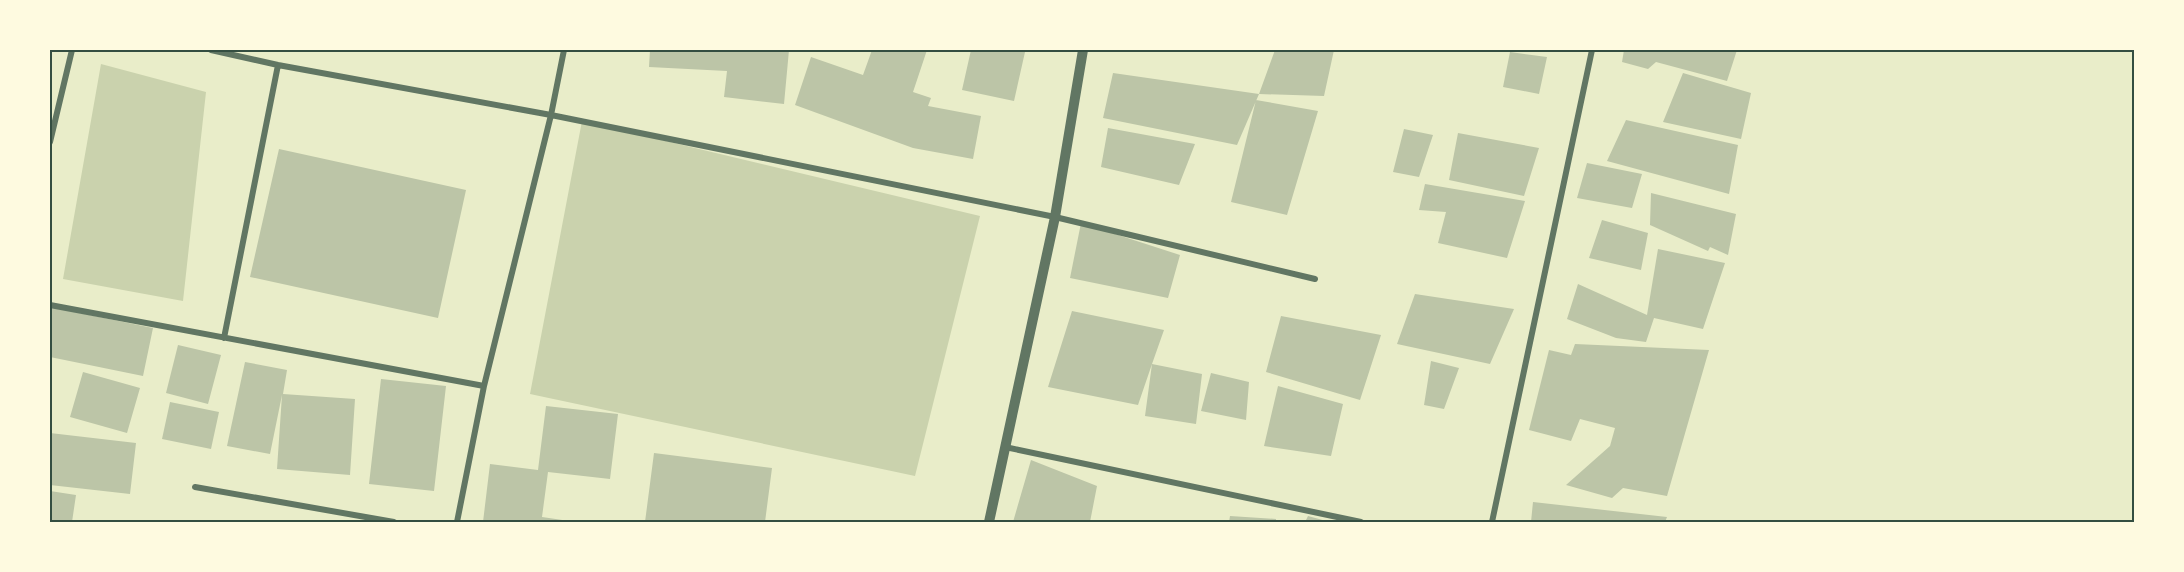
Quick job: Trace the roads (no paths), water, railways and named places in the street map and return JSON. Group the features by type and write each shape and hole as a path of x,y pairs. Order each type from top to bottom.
{"street":[{"path":"50,142 72,50"},
{"path":"211,50 278,65 551,115 1055,217 1315,279"},
{"path":"458,522 484,386 551,115 564,50"},
{"path":"989,522 1055,217 1083,50"},
{"path":"1492,522 1592,50"},
{"path":"224,338 278,65"},
{"path":"50,305 484,386"},
{"path":"1005,447 1361,522"},
{"path":"195,487 394,522"}]}
